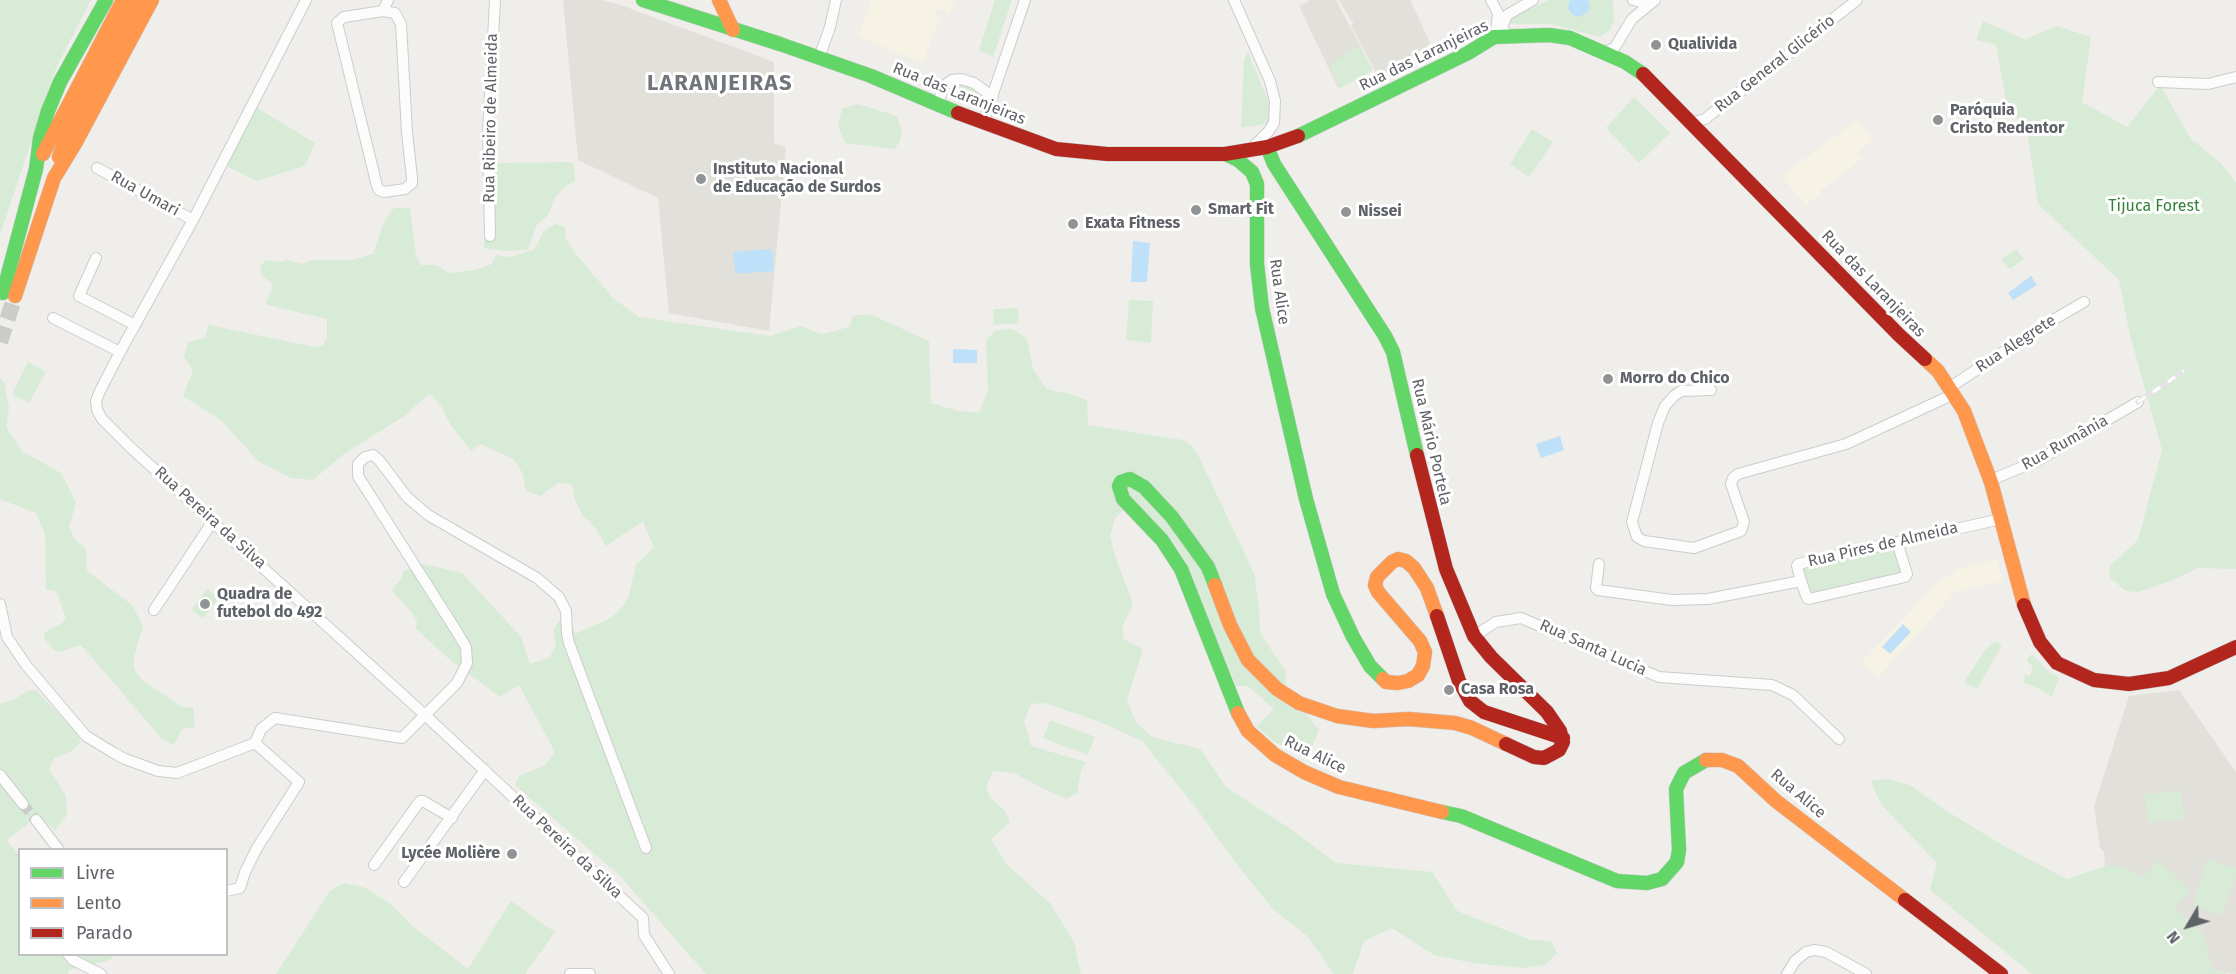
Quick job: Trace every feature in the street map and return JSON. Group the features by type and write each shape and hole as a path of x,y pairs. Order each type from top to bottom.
{"street":[{"path":"106,0 60,82 48,111 40,138 36,169 9,295 54,178 89,75 123,0"},
{"path":"36,169 89,75 137,0"},
{"path":"54,178 76,142 152,0"},
{"name":"Rua Pereira da Silva","path":"306,0 193,220 120,352 96,401 102,419 426,715 643,918 644,935 669,974"},
{"path":"383,11 388,0"},
{"name":"Rua Ribeiro de Almeida","path":"490,236 488,132 495,0"},
{"name":"Rua das Laranjeiras","path":"643,0 877,78 983,123 1066,151 1107,154 1225,154 1267,147 1289,140 1501,37 1549,35 1570,38 1606,52 1644,75 1899,335 1938,371 1965,411 1991,482 2026,611 2040,642 2057,663 2094,680 2129,684 2169,678 2236,647"},
{"path":"698,19 718,0 733,30"},
{"path":"819,58 830,27 836,0"},
{"path":"983,123 1025,0"},
{"path":"1234,0 1269,81 1275,101 1274,123 1249,150"},
{"path":"1491,0 1503,14"},
{"path":"1501,37 1497,28 1503,14 1533,0"},
{"path":"1633,0 1644,3 1653,0"},
{"path":"1606,52 1615,47 1632,19 1653,0"},
{"name":"Rua General Glicério","path":"1691,123 1705,119 1857,0"},
{"path":"383,11 395,13 401,24 412,178 412,183 405,189 384,192 377,186 337,23 344,17 383,11"},
{"path":"1621,39 1620,50 1625,62"},
{"path":"2158,82 2208,84 2236,77"},
{"path":"937,104 945,85 952,80 974,83 993,97"},
{"name":"Rua Mário Portela","path":"1267,147 1283,177 1393,352 1439,546 1474,636 1491,657 1536,700 1555,722 1563,738"},
{"path":"1225,154 1238,160 1252,172 1257,184 1271,172 1283,177"},
{"name":"Rua Umari","path":"97,168 193,220"},
{"name":"Rua Alice","path":"1257,184 1257,264 1262,308 1309,510 1333,594 1353,637 1370,666 1386,682 1408,681 1418,675 1423,666 1425,652 1420,641 1378,592 1376,585 1377,577 1392,562 1398,559 1406,561 1414,568 1427,588 1459,681 1470,701 1484,712 1563,738 1559,750 1553,754 1544,758 1534,757 1472,728 1455,723 1409,719 1373,722 1337,716 1299,703 1277,689 1248,660 1230,625 1208,567 1172,517 1144,487 1130,479 1120,482 1119,491 1122,500 1162,540 1181,569 1244,723 1262,745 1304,772 1339,787 1461,816 1617,880 1632,883 1647,883 1662,879 1677,862 1679,850 1676,789 1684,773 1700,762 1711,759 1722,760 1738,766 1776,801 2001,974"},
{"path":"96,258 79,296 135,325"},
{"name":"Rua Alegrete","path":"1711,390 1681,391 1665,406 1658,423 1632,522 1637,537 1644,542 1694,548 1741,531 1743,522 1732,490 1733,478 1738,474 1846,444 1952,391 2041,327 2084,302"},
{"path":"53,318 120,352"},
{"name":"Rua Rumânia","path":"1991,482 2037,461 2138,402"},
{"path":"0,604 7,637 26,664 86,736 125,759 158,771 177,773 255,743 261,729 275,718 402,738 457,683 467,663 465,647 358,476 358,464 365,457 373,455 380,460 407,497 428,515 537,578 559,597 566,611 567,634 646,848"},
{"name":"Rua Pires de Almeida","path":"1599,564 1597,590 1672,600 1708,599 1801,581 1798,564 2001,519"},
{"path":"154,610 213,521"},
{"path":"1801,581 1809,599 1905,577 1907,574 1897,542"},
{"name":"Rua Santa Lucia","path":"1474,636 1496,622 1521,618 1659,677 1772,685 1793,694 1839,739"},
{"path":"1514,723 1521,722 1532,714 1536,700"},
{"path":"228,891 240,888 257,848 300,782 255,743"},
{"path":"404,882 485,770"},
{"path":"0,775 23,804"},
{"path":"374,866 420,801 452,818"},
{"path":"36,820 58,848"},
{"path":"1787,974 1795,961 1806,952 1814,950 1826,952 1866,974"},
{"path":"70,956 73,960 101,974"},
{"path":"570,974 590,974"}],"shaded area":[{"name":"Instituto Nacional de Educação de Surdos","path":"563,0 600,0 618,4 774,62 774,143 786,148 769,331 669,313 658,198 578,160"},
{"path":"871,0 955,0 949,13 938,8 935,14 941,17 922,63 859,36"},
{"path":"1311,0 1336,0 1373,70 1338,88 1299,6"},
{"path":"1339,0 1410,0 1430,42 1422,54 1403,66 1378,76 1351,26 1354,22"},
{"path":"1858,120 1873,139 1857,153 1862,159 1820,191 1821,194 1806,205 1781,176"},
{"path":"1996,559 2003,581 1955,592 1878,677 1861,663 1939,582 1958,569"},
{"path":"2179,690 2236,772 2236,974 2213,971 2202,934 2143,878 2121,866 2105,866 2104,852 2100,848 2094,806 2129,696"}],"green space":[{"path":"0,0 91,0 56,68 0,235"},
{"path":"995,0 1012,0 993,57 979,50"},
{"path":"1549,0 1613,0 1614,21 1610,30 1599,37 1551,24 1509,24 1508,20"},
{"name":"Tijuca Forest","path":"1983,21 2027,40 2056,26 2091,37 2082,102 2127,127 2160,85 2191,139 2220,162 2236,183 2236,569 2198,568 2171,581 2138,592 2126,591 2110,578 2109,567 2138,540 2162,450 2130,335 2119,280 2038,204 2027,129 2007,106 1996,45 1976,40"},
{"path":"1359,46 1373,70 1341,88 1329,65"},
{"path":"1248,52 1271,108 1270,123 1241,128 1244,60"},
{"path":"966,83 988,99 985,109 946,95 950,84"},
{"path":"1634,97 1670,133 1639,163 1606,128"},
{"path":"858,104 897,116 902,134 894,149 845,143 838,126 842,109"},
{"path":"254,106 315,143 305,166 256,181 225,165"},
{"path":"1532,129 1553,142 1529,177 1510,164"},
{"path":"571,162 574,166 575,181 564,187 554,199 548,215 536,226 528,250 504,251 484,248 484,238 491,238 492,163"},
{"path":"394,208 410,208 416,256 421,265 436,265 449,273 475,270 492,264 496,255 509,257 534,250 543,232 555,224 565,227 565,237 575,253 613,298 639,317 770,336 801,326 821,334 836,331 850,326 853,316 870,314 929,341 931,403 958,411 979,413 988,390 986,340 996,330 1012,329 1027,338 1033,369 1047,389 1087,400 1088,425 1183,440 1197,453 1254,573 1260,630 1286,672 1285,688 1319,730 1307,758 1273,741 1257,726 1274,709 1248,686 1236,686 1185,560 1168,535 1134,501 1116,517 1110,536 1133,604 1123,625 1123,639 1143,649 1127,701 1136,722 1152,737 1200,749 1226,787 1289,828 1336,863 1432,872 1457,911 1531,940 1551,941 1557,953 1545,965 1522,968 1473,963 1434,955 1392,928 1364,941 1353,974 1334,974 1307,936 1273,909 1142,741 1100,722 1045,703 1031,704 1024,721 1031,746 1086,762 1081,771 1077,793 1067,799 1014,773 993,771 986,787 990,797 1005,811 1010,822 991,839 1007,865 1050,903 1074,942 1081,974 706,974 620,876 515,785 519,776 545,765 555,752 519,685 500,697 449,659 416,629 417,621 411,611 391,590 401,579 404,571 424,564 462,573 521,637 530,664 549,658 556,646 553,630 559,621 572,623 575,634 611,618 625,604 636,565 654,547 643,521 606,546 595,527 582,515 575,500 572,484 558,483 540,496 526,491 523,474 514,459 480,444 471,451 430,393 403,417 345,453 313,480 291,478 258,461 222,421 183,396 193,370 184,357 188,342 205,338 208,325 315,347 322,346 327,339 327,319 267,305 272,284 260,273 261,266 265,260 279,262 287,260 302,264 313,260 351,260 373,254 385,220"},
{"path":"2016,249 2024,259 2010,269 2001,259"},
{"path":"1129,300 1153,301 1151,343 1126,340"},
{"path":"1018,308 1019,323 994,325 993,309"},
{"path":"28,362 46,372 29,403 12,394"},
{"path":"0,378 4,382 9,407 6,427 23,452 61,473 76,503 69,527 74,538 86,549 87,571 132,605 143,626 134,657 134,669 142,680 184,708 193,707 195,727 182,729 174,745 162,739 81,645 59,652 54,650 44,638 45,632 66,619 58,595 54,590 46,590 45,534 36,513 0,498"},
{"path":"1894,541 1903,576 1804,599 1795,567"},
{"name":"Quadra de futebol do 492","path":"207,589 219,598 203,618 191,610"},
{"path":"1995,641 2002,645 1977,689 1964,682 1985,650"},
{"path":"2032,654 2047,670 2059,678 2052,697 2034,686 2023,683 2025,674 2030,676 2033,667 2027,661"},
{"path":"36,690 78,734 80,743 72,751 54,758 49,769 66,796 67,815 55,830 38,816 6,840 18,854 18,956 113,956 110,960 69,970 68,974 0,974 0,704 14,700 27,691"},
{"path":"1050,720 1095,737 1088,755 1043,738"},
{"path":"1888,779 1910,785 1942,808 2004,846 2067,879 2105,866 2121,866 2143,878 2158,860 2190,890 2174,908 2203,933 2213,971 2229,974 2032,974 1930,890 1937,863 1880,803 1871,781"},
{"path":"2181,790 2184,819 2148,822 2144,794"},
{"path":"2207,859 2236,868 2236,877 2222,915 2193,906"},
{"path":"344,883 366,888 392,905 411,925 468,969 511,901 555,932 526,974 276,974 330,891"}],"water":[{"path":"1570,0 1588,0 1590,7 1587,13 1578,17 1572,14 1568,8"},
{"path":"1133,241 1150,243 1147,282 1131,282"},
{"path":"772,249 774,271 735,274 733,252"},
{"path":"2031,276 2037,285 2013,300 2008,293"},
{"path":"953,349 977,350 977,363 953,363"},
{"path":"1560,436 1564,450 1541,458 1536,444"},
{"path":"1903,624 1911,632 1890,654 1882,647"}],"tunnel":[{"path":"0,342 15,296"},
{"path":"23,804 36,820"}],"railway":[{"path":"2138,402 2184,371"}],"traffic: fast":[{"path":"3,293 36,169 40,138 48,111 60,82 106,0"},
{"path":"643,0 871,76 958,113"},
{"path":"1298,136 1468,53 1494,37 1549,35 1570,38 1625,62 1643,74"},
{"path":"1267,147 1274,164 1393,352 1417,455"},
{"path":"1225,154 1238,160 1252,172 1257,184 1257,264 1262,308 1306,499 1333,594 1353,637 1370,666 1383,679"},
{"path":"1215,585 1208,567 1172,517 1144,487 1130,479 1121,482 1119,486 1123,499 1162,540 1181,569 1238,713"},
{"path":"1442,812 1461,816 1617,881 1647,883 1662,879 1677,862 1679,850 1676,789 1684,773 1706,760"}],"traffic: slow":[{"path":"43,154 123,0"},
{"path":"59,157 68,132 137,0"},
{"path":"15,296 54,178 76,142 152,0"},
{"path":"719,0 733,30"},
{"path":"1925,359 1938,371 1964,411 1991,482 2024,605"},
{"path":"1383,679 1386,682 1398,683 1408,681 1418,675 1423,666 1425,652 1420,641 1378,592 1375,585 1377,577 1392,562 1398,559 1406,561 1414,568 1427,588 1437,616"},
{"path":"1215,585 1230,625 1248,660 1277,689 1299,703 1337,716 1373,721 1409,719 1455,723 1472,728 1506,744"},
{"path":"1238,713 1248,731 1275,755 1304,772 1339,787 1442,812"},
{"path":"1706,760 1722,760 1738,766 1776,801 1905,900"}],"traffic: jam":[{"path":"1643,74 1925,359"},
{"path":"958,113 1056,149 1107,154 1225,154 1267,147 1298,136"},
{"path":"1417,455 1446,569 1474,636 1491,657 1547,712 1560,731 1563,742 1559,750 1544,758 1534,757 1506,744"},
{"path":"2024,605 2040,642 2057,663 2094,680 2129,684 2169,678 2236,647"},
{"path":"1437,616 1459,681 1470,701 1484,712 1563,738"},
{"path":"1905,900 2001,974"}],"place":[{"name":"Qualivida","path":"1656,45"},
{"name":"Paróquia Cristo Redentor","path":"1938,120"},
{"name":"Instituto Nacional de Educação de Surdos","path":"701,179"},
{"name":"Smart Fit","path":"1196,210"},
{"name":"Nissei","path":"1346,212"},
{"name":"Exata Fitness","path":"1073,224"},
{"name":"Morro do Chico","path":"1608,379"},
{"name":"Quadra de futebol do 492","path":"205,604"},
{"name":"Casa Rosa","path":"1449,690"},
{"name":"Lycée Molière","path":"512,854"}],"district":[{"name":"LARANJEIRAS","path":"720,84"}]}
